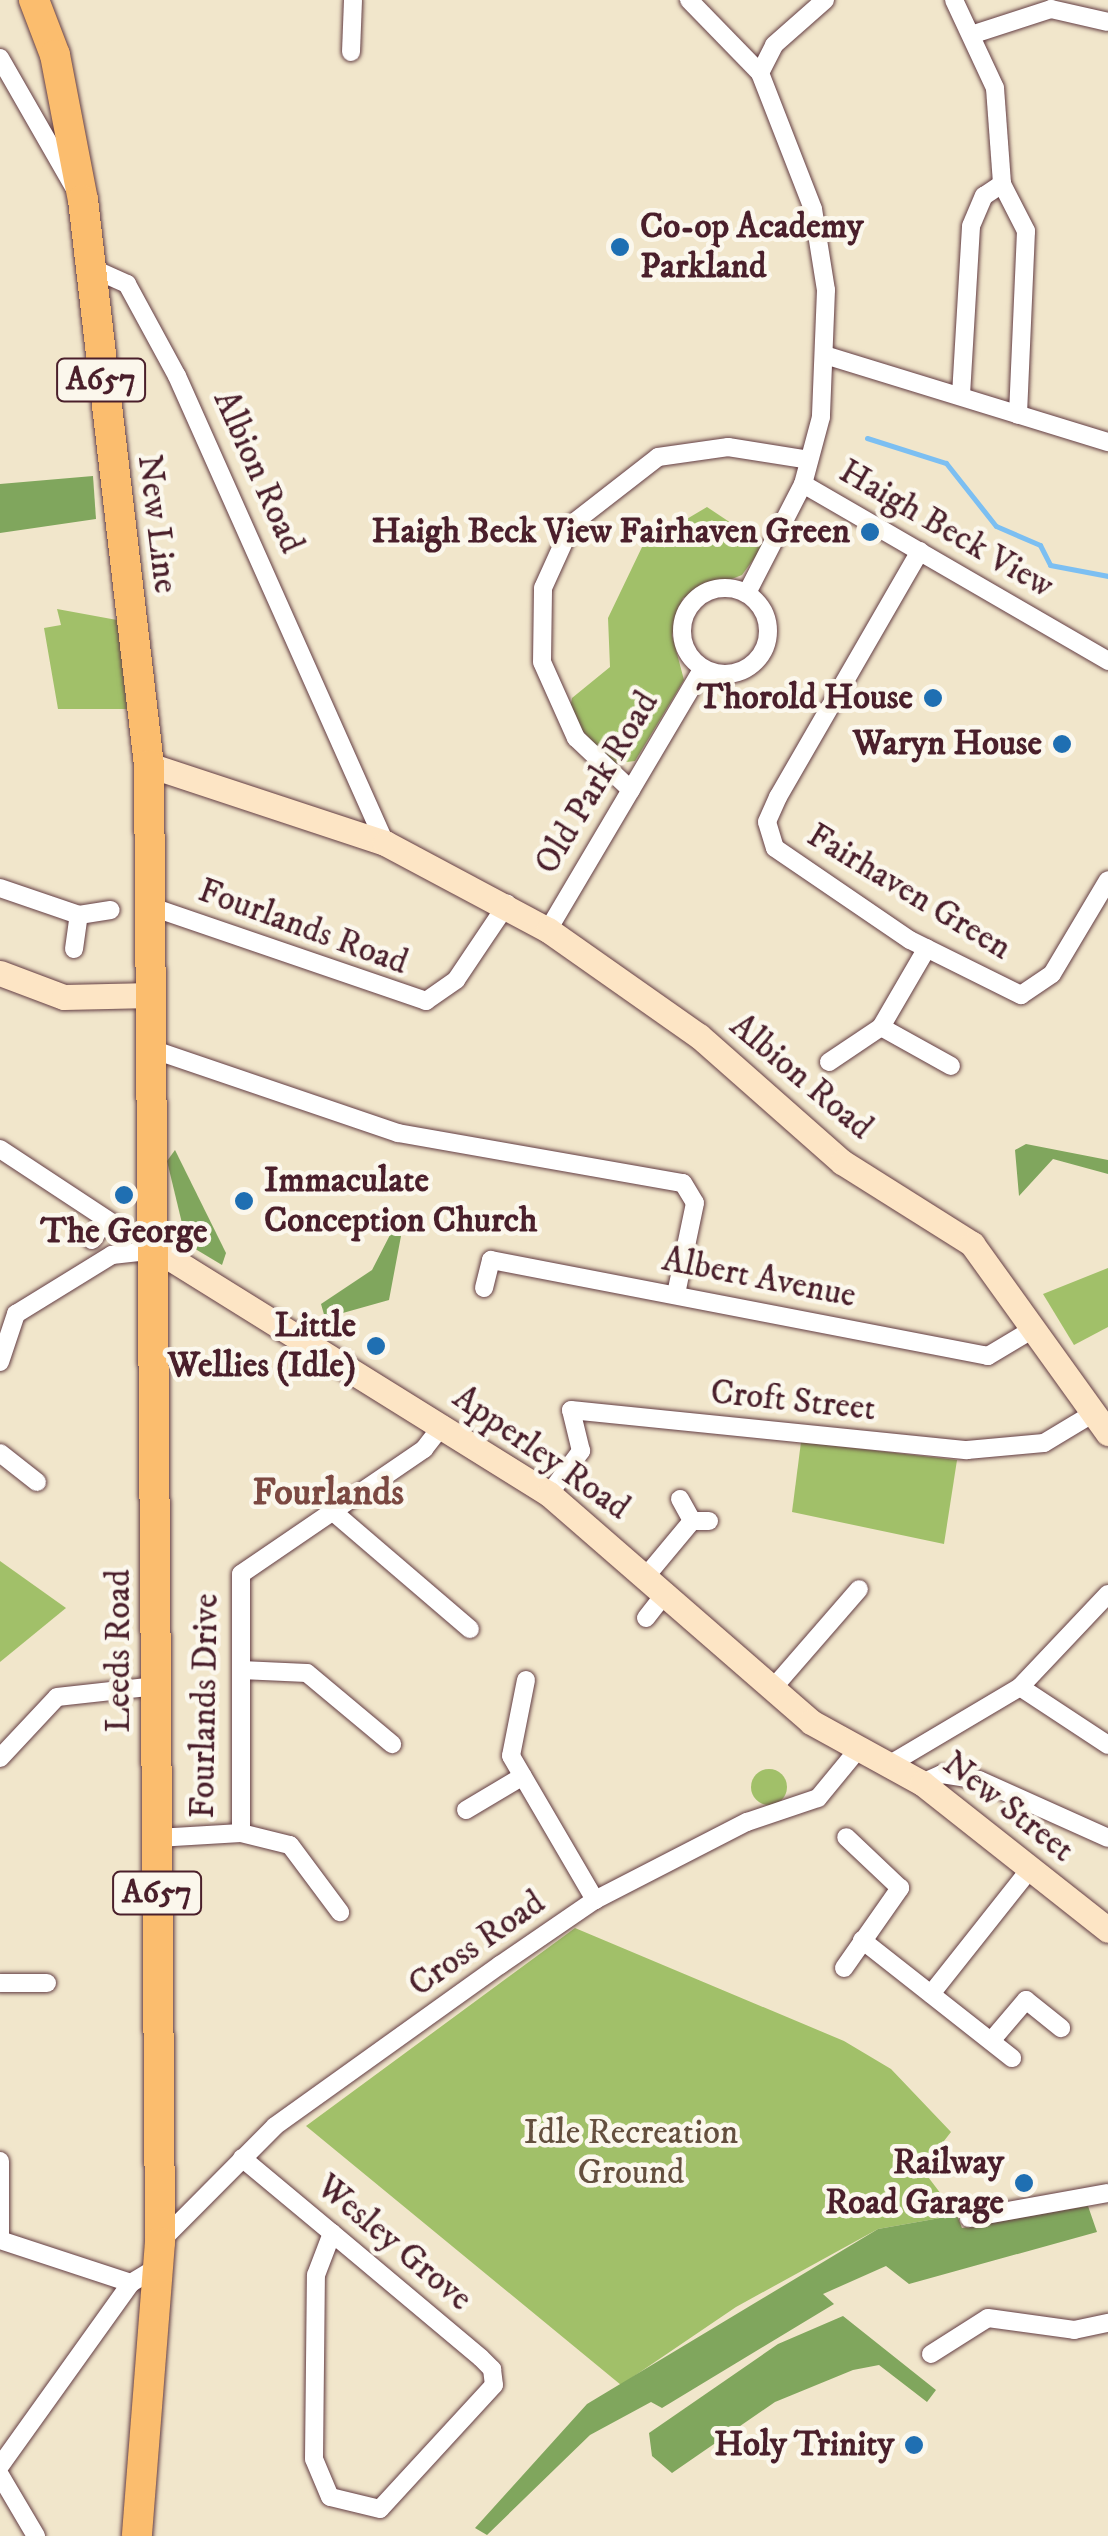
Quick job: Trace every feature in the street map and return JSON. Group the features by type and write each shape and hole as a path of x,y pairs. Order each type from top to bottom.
{"main road":[{"name":"New Line","path":"34,0 55,55 82,200 149,765"},
{"name":"Leeds Road","path":"137,2536 159,2254 157,1250 149,765"}],"street":[{"path":"351,52 353,0"},
{"path":"689,0 760,73 814,209 828,356 803,484 748,593"},
{"path":"760,73 774,45 825,0"},
{"path":"954,0 974,34 994,88 1002,184 1026,231 1018,414"},
{"path":"974,34 1051,9 1108,22"},
{"path":"0,58 82,200"},
{"path":"960,396 970,226 984,196 1002,184"},
{"name":"Albion Road","path":"87,266 127,284 177,376 385,842"},
{"path":"828,356 1108,442"},
{"path":"631,790 576,738 542,662 543,588 572,524 599,494 658,457 728,448 809,460"},
{"name":"Haigh Beck View","path":"803,484 1108,661"},
{"name":"Fairhaven Green","path":"920,551 767,822 793,864 927,948 1029,994 1052,974 1108,880"},
{"name":"Old Park Road","path":"718,588 748,593 769,629 760,657 738,672 703,668 684,645 684,615 718,588"},
{"name":"Old Park Road","path":"548,930 703,668"},
{"name":"Albion Road","path":"149,765 385,842 548,930 699,1036 842,1162 972,1244 1101,1423"},
{"path":"0,888 79,915 111,910"},
{"name":"Fourlands Road","path":"152,906 426,1001 456,980 506,904"},
{"path":"74,948 79,915"},
{"path":"829,1062 881,1027 927,948"},
{"path":"0,974 64,997 152,996"},
{"path":"881,1027 951,1066"},
{"path":"154,1050 398,1133 683,1183 695,1203 676,1294"},
{"path":"0,1148 113,1223 92,1240"},
{"path":"0,1362 16,1314 112,1256 157,1250"},
{"name":"Apperley Road","path":"157,1250 444,1425 549,1494 773,1688 860,1747"},
{"name":"Albert Avenue","path":"484,1288 491,1260 988,1356 1036,1328"},
{"name":"Croft Street","path":"549,1494 581,1451 571,1410 967,1450 1044,1444 1101,1423"},
{"name":"Fourlands Drive","path":"157,1838 241,1834 241,1574 444,1425"},
{"path":"0,1453 37,1482"},
{"path":"646,1618 656,1584 700,1521 680,1499"},
{"path":"330,1510 470,1628"},
{"path":"773,1688 859,1589"},
{"path":"892,1763 1020,1687 1108,1594"},
{"path":"240,1670 307,1673 392,1744"},
{"path":"526,1680 509,1733 523,1776 595,1900"},
{"path":"0,1758 73,1690 156,1686"},
{"path":"1020,1687 1108,1745"},
{"name":"New Street","path":"860,1747 922,1783 1108,1930"},
{"name":"Cross Road","path":"131,2283 242,2158 595,1900 747,1822 818,1798 860,1747"},
{"path":"922,1783 942,1774 979,1780 1108,1838"},
{"path":"466,1810 523,1776"},
{"path":"241,1834 290,1845 340,1912"},
{"path":"844,1968 900,1888 869,1845 846,1837"},
{"path":"932,1994 1030,1869"},
{"path":"862,1940 1012,2058"},
{"path":"0,1982 47,1983"},
{"path":"991,2042 1026,2000 1062,2028"},
{"name":"Wesley Grove","path":"242,2158 332,2233 481,2358 494,2384 397,2498 361,2511 330,2497 314,2459 316,2275 332,2233"},
{"path":"0,2161 0,2238 131,2283 0,2466"},
{"path":"968,2218 1108,2194"},
{"path":"931,2354 988,2318 1074,2330 1108,2323"},
{"path":"0,2475 36,2536"}],"green space":[{"path":"93,476 96,519 0,533 0,484"},
{"path":"707,507 764,545 742,575 683,598 672,635 684,680 635,761 611,764 569,715 572,698 610,667 608,618 643,545"},
{"path":"57,609 117,620 127,709 58,709 44,628 61,625"},
{"path":"1026,1144 1108,1160 1108,1174 1053,1159 1019,1196 1015,1150"},
{"path":"175,1150 226,1253 222,1265 187,1244 167,1161"},
{"path":"392,1231 401,1236 389,1300 325,1318 321,1304 372,1270"},
{"path":"1108,1268 1108,1327 1074,1345 1043,1294"},
{"path":"801,1442 957,1460 944,1544 792,1512"},
{"path":"0,1561 66,1608 0,1662"},
{"path":"769,1769 782,1774 787,1787 782,1800 769,1805 756,1800 751,1787 756,1774"},
{"name":"Idle Recreation Ground","path":"575,1928 844,2041 891,2069 951,2132 922,2169 957,2215 878,2229 736,2307 621,2385 306,2126"},
{"path":"1088,2206 1097,2232 909,2284 886,2266 823,2294 834,2304 662,2408 651,2402 590,2435 487,2535 475,2528 587,2404 878,2229 957,2215 962,2228"},
{"path":"843,2316 936,2390 927,2402 879,2365 853,2370 775,2402 672,2473 652,2456 649,2433 778,2344"}],"waterway":[{"path":"867,438 946,463 996,526 1040,545 1050,565 1108,576"}],"place":[{"name":"Co-op Academy Parkland","path":"620,247"},
{"name":"Haigh Beck View Fairhaven Green","path":"870,532"},
{"name":"Thorold House","path":"933,698"},
{"name":"Waryn House","path":"1062,744"},
{"name":"The George","path":"124,1195"},
{"name":"Immaculate Conception Church","path":"244,1201"},
{"name":"Little Wellies (Idle)","path":"376,1346"},
{"name":"Railway Road Garage","path":"1024,2183"},
{"name":"Holy Trinity","path":"914,2445"}],"district":[{"name":"Fourlands","path":"328,1494"}]}
